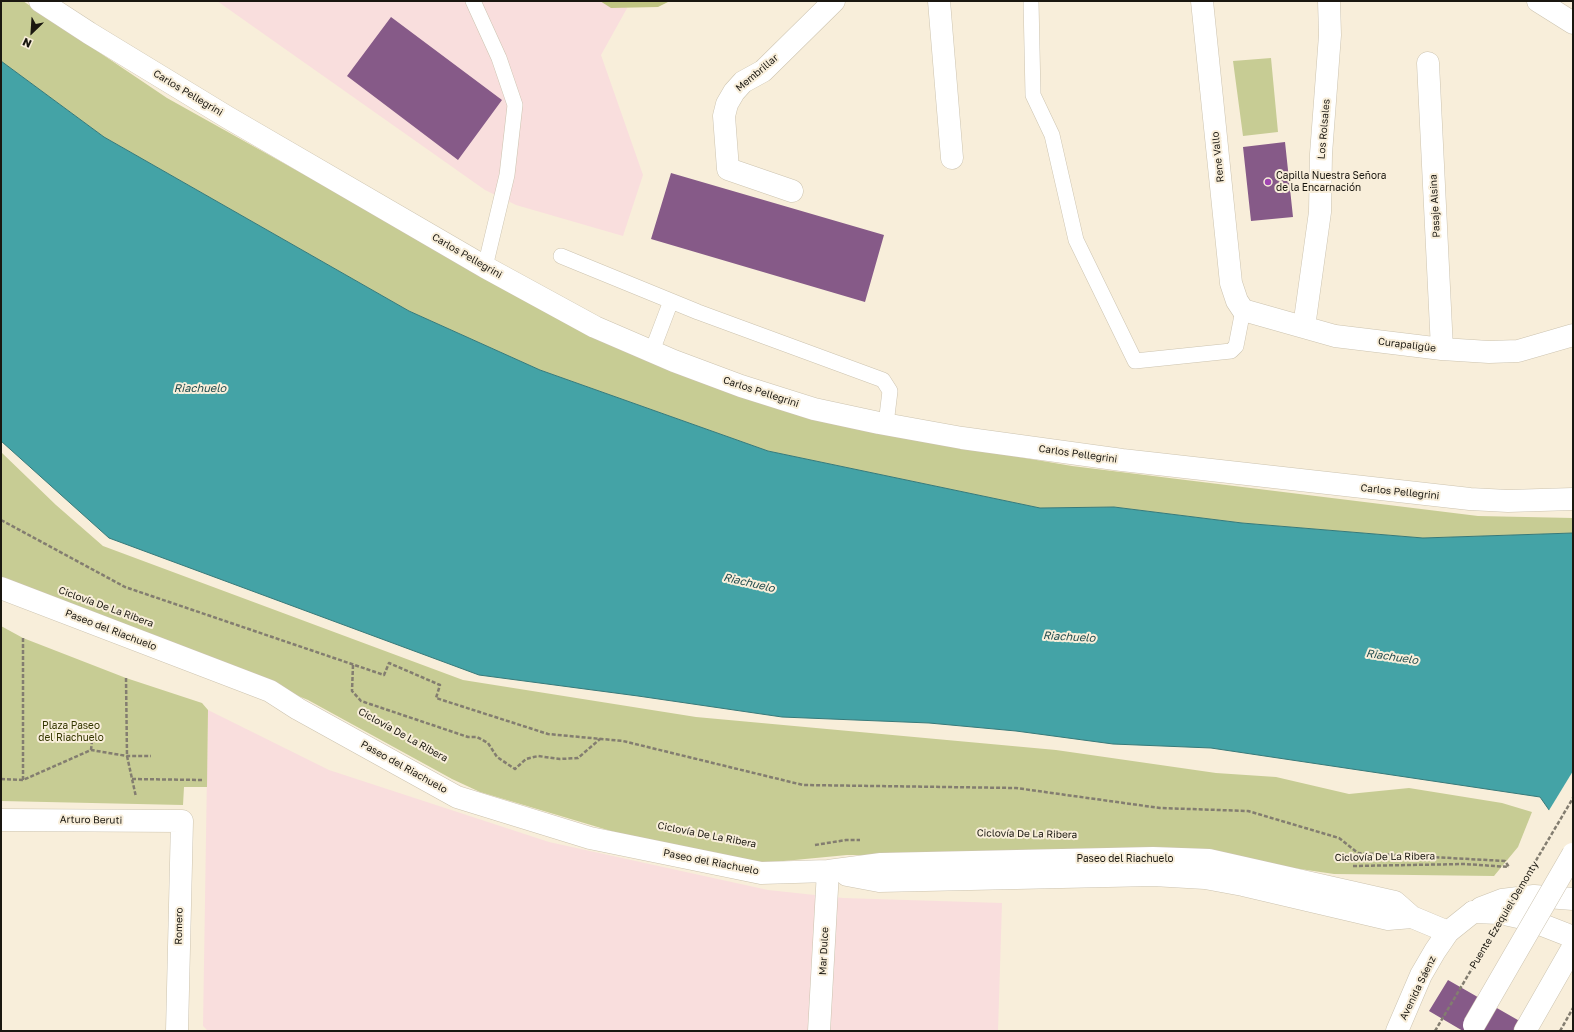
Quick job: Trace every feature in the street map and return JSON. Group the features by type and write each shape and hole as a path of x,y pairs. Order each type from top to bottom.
{"street":[{"name":"Carlos Pellegrini","path":"40,1 89,34 485,267 595,327 741,386 814,409 886,424 962,438 1122,460 1434,496 1508,501 1573,499"},
{"name":"Membrillar","path":"792,191 728,169 724,116 727,104 743,82 762,71 834,1"},
{"path":"939,1 952,158"},
{"name":"Rene Vallo","path":"1202,1 1231,283 1237,301 1243,310"},
{"name":"Los Rolsales","path":"1304,328 1320,212 1321,154 1330,35 1329,1"},
{"path":"1538,1 1573,23"},
{"name":"Pasaje Alsina","path":"1428,63 1442,349"},
{"name":"Curapaligüe","path":"1243,310 1335,336 1442,349 1489,352 1518,351 1573,336"},
{"name":"Paseo del Riachuelo","path":"1,588 270,691 298,709 458,797 590,838 761,873 828,871 881,864 1153,858 1209,860 1395,902 1412,917 1448,932"},
{"name":"Arturo Beruti","path":"1,820 182,821"},
{"name":"Romero","path":"177,1031 182,821"},
{"path":"1472,1028 1573,854"},
{"name":"Mar Dulce","path":"819,1031 828,871"},
{"name":"Avenida Sáenz","path":"1397,1031 1421,975 1448,932 1473,912 1502,900 1534,896 1573,899"},
{"path":"1473,912 1500,913 1527,919 1573,937"},
{"path":"1524,1031 1573,947"}],"lane":[{"path":"473,1 499,58 515,105 507,175 485,267"},
{"path":"1030,1 1033,95 1052,136 1076,240 1135,361 1231,351 1236,346 1243,310"},
{"path":"561,256 671,301 883,380 890,391 886,424"},
{"path":"652,351 671,301"}],"path":[{"path":"1,520 125,587 384,675 389,663 440,685 436,698 548,734 600,739"},
{"path":"23,638 23,780"},
{"path":"353,665 352,691 361,701 468,737 477,737 488,743 497,757 515,769 526,759 538,756 560,759 578,758 600,739"},
{"path":"126,678 127,756 138,803"},
{"name":"Ciclovía De La Ribera","path":"600,739 623,741 803,785 1016,788 1160,808 1248,811 1339,838 1358,853 1505,861 1509,867 1465,864 1349,866"},
{"path":"90,750 92,741"},
{"path":"1,779 23,780 90,750 127,756 151,756"},
{"path":"132,779 203,780"},
{"name":"Puente Ezequiel Demonty","path":"1434,1031 1573,798"},
{"path":"809,846 846,840 862,840"},
{"path":"1560,1031 1573,1008"}],"shaded area":[{"path":"217,1 631,1 601,55 643,175 623,236 516,205 485,190"},
{"path":"208,710 329,770 549,842 768,890 843,898 1002,903 998,1031 208,1031 203,1026"}],"green space":[{"path":"1,1 23,1 167,98 527,299 877,433 1072,466 1478,516 1573,518 1573,533 1423,538 1242,523 1114,507 1040,508 768,451 540,370 409,311 104,137 1,61"},
{"path":"600,1 670,1 658,7 611,8"},
{"path":"1271,58 1278,132 1243,136 1233,61"},
{"path":"1,452 56,505 103,546 463,680 696,717 1056,750 1216,773 1276,777 1349,794 1409,788 1502,803 1532,812 1518,847 1494,876 1334,874 1205,855 847,855 763,863 621,834 480,792 452,779 308,700 213,661 1,579"},
{"name":"Plaza Paseo del Riachuelo","path":"1,626 23,638 126,678 202,703 208,710 207,787 184,787 183,805 1,801"}],"water":[{"name":"Riachuelo","path":"1,61 104,137 409,311 540,370 768,451 1040,508 1114,507 1242,523 1423,538 1573,533 1573,822 1561,827 1540,797 1211,748 1113,744 1016,731 929,723 782,717 479,675 109,538 1,441"}],"pier":[{"path":"1573,771 1573,824 1560,829 1548,812"}],"building":[{"path":"391,17 502,100 458,160 347,76"},
{"name":"Capilla Nuestra Señora de la Encarnación","path":"1285,142 1293,217 1251,221 1243,147"},
{"path":"671,173 884,235 865,302 651,239"},
{"path":"1448,980 1537,1031 1463,1031 1429,1011"}],"place":[{"name":"Capilla Nuestra Señora de la Encarnación","path":"1268,182"}]}
